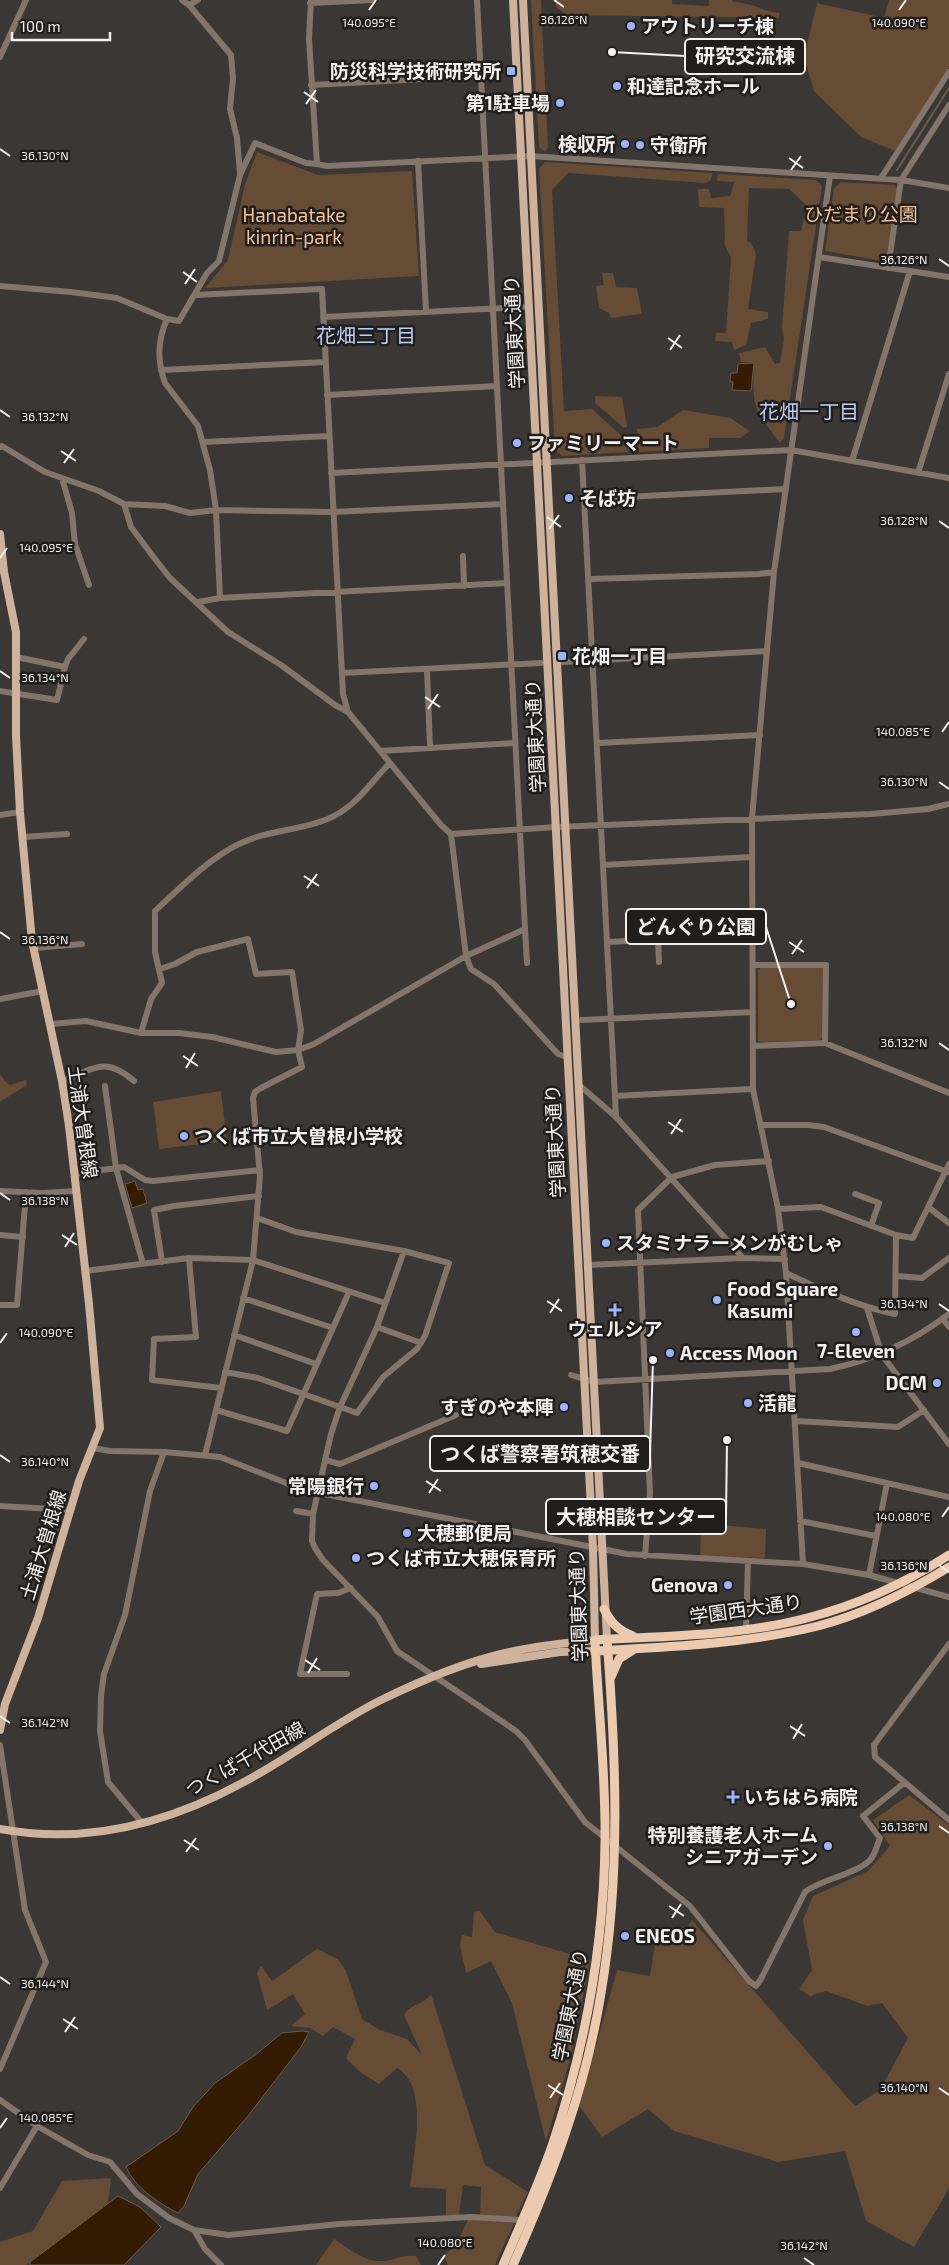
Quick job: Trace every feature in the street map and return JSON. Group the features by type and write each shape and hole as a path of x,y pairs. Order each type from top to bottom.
{"highway":[{"name":"学園西大通り","path":"594,1640 746,1629 806,1619 861,1602 902,1583 949,1555"},
{"name":"学園西大通り","path":"595,1651 746,1639 800,1630 859,1612 915,1586 949,1567"},
{"path":"604,1610 610,1622 616,1628 636,1637"},
{"name":"学園東大通り","path":"513,2265 560,2152 596,2024 606,1962 615,1846 610,1680 606,1639"},
{"name":"学園東大通り","path":"503,2265 552,2147 577,2061 592,1991 601,1926 605,1839 603,1747 594,1640"},
{"path":"610,1680 619,1659 636,1648"}],"main road":[{"name":"学園東大通り","path":"513,0 593,1548 594,1640"},
{"name":"学園東大通り","path":"523,0 603,1550 606,1639"},
{"name":"土浦大曽根線","path":"0,534 7,590 15,624 15,693 20,812 34,948 62,1081 85,1271 100,1428 79,1481 38,1618 5,1704 0,1730"},
{"name":"つくば千代田線","path":"0,1829 59,1835 91,1833 143,1824 209,1800 245,1782 380,1701 434,1676 505,1653 594,1640"},
{"name":"つくば千代田線","path":"434,1676 505,1659 560,1652 595,1651"}],"street":[{"path":"0,57 26,0"},
{"path":"182,0 189,5 231,55 230,109 237,138 240,175"},
{"path":"189,5 198,0"},
{"path":"317,164 311,85 309,30 311,2 373,0"},
{"path":"477,0 527,963"},
{"path":"880,178 949,72"},
{"path":"311,85 481,76"},
{"path":"888,268 901,180 949,105"},
{"path":"0,286 117,298 167,319 179,321 207,273 219,261 240,175 255,143 306,163 327,166 530,156 880,178 949,188"},
{"path":"418,161 426,311"},
{"path":"803,1564 785,1259 769,1161 753,1089 752,818 774,572 830,176"},
{"path":"819,257 949,277"},
{"path":"852,461 910,271"},
{"path":"195,295 322,289 343,694 348,712"},
{"path":"323,317 523,306"},
{"path":"167,319 161,333 158,361 165,383 198,426 203,442 210,470 216,510 220,598"},
{"path":"161,370 326,362"},
{"path":"918,473 949,374"},
{"path":"327,395 497,386"},
{"path":"203,442 330,436"},
{"path":"0,447 2,446 45,472 99,491 124,504 165,506 190,513 216,510 334,512 503,504"},
{"path":"331,472 791,450 949,478"},
{"path":"582,460 616,1116"},
{"path":"62,478 72,513 75,544 89,585"},
{"path":"585,499 786,489"},
{"path":"124,504 131,527 170,578 236,638 281,665 348,712 440,825 451,834 752,818 871,814 928,809 949,804"},
{"path":"463,556 464,586"},
{"path":"588,579 774,572"},
{"path":"0,584 7,590"},
{"path":"198,602 220,598 507,584"},
{"path":"0,691 57,700 68,659 84,638"},
{"path":"563,662 767,651"},
{"path":"16,657 65,667"},
{"path":"342,673 541,663"},
{"path":"427,669 430,748"},
{"path":"598,743 760,734"},
{"path":"380,750 515,743"},
{"path":"141,1033 151,999 162,982 156,952 155,911 220,855 240,843 256,837 321,821 343,811 364,792 390,762"},
{"path":"0,815 20,812"},
{"path":"23,837 67,834"},
{"path":"451,834 466,956 471,969 494,984 560,1056 567,1057"},
{"path":"603,865 752,857"},
{"path":"51,1024 86,1021 141,1033 212,1036 276,1052 298,1050 322,1040 466,956 525,930"},
{"path":"607,942 752,934"},
{"path":"160,969 175,964 197,952 248,939 256,974 292,972 301,1030 298,1050 302,1067 255,1092 254,1104 260,1170 252,1260 205,1455"},
{"path":"658,940 659,962"},
{"path":"34,948 82,944"},
{"path":"753,965 826,965 825,1043"},
{"path":"0,998 43,991"},
{"path":"582,1020 753,1012"},
{"path":"753,1046 825,1043 949,1093"},
{"path":"62,1081 97,1066 104,1065 121,1071 134,1081"},
{"path":"578,1084 616,1116 743,1258"},
{"path":"105,1086 116,1168 143,1264"},
{"path":"615,1096 753,1089"},
{"path":"761,1125 808,1124 824,1127 947,1172"},
{"path":"645,1556 650,1493 638,1210 672,1177 715,1165 769,1161"},
{"path":"778,1209 821,1207 896,1235 913,1238 947,1172 949,1164"},
{"path":"74,1174 124,1167 145,1180 153,1181 260,1170"},
{"path":"0,1191 43,1193 76,1191"},
{"path":"0,1304 17,1306 26,1192"},
{"path":"855,1194 878,1203 871,1226"},
{"path":"162,1262 154,1210 259,1196"},
{"path":"928,1207 949,1222"},
{"path":"225,1372 258,1378 357,1413 383,1377 417,1349 421,1343 449,1263 404,1250 296,1232 257,1218"},
{"path":"0,1235 23,1238"},
{"path":"786,1273 866,1308 896,1314 896,1235"},
{"path":"404,1250 377,1327 340,1407 317,1493 311,1534 315,1548 323,1560 378,1617 397,1651 525,1740 585,1822 690,1906 749,1982 756,1986 762,1979 805,1892 870,1861 880,1838 864,1816 904,1783"},
{"path":"85,1271 189,1258 252,1260 385,1304"},
{"path":"189,1258 196,1337 154,1339 152,1380 221,1388"},
{"path":"588,1266 743,1258 785,1259"},
{"path":"897,1276 922,1278 949,1258"},
{"path":"216,1410 287,1431 349,1292"},
{"path":"243,1298 333,1328"},
{"path":"866,1308 882,1355 949,1444"},
{"path":"571,1375 594,1382 830,1369 882,1355 912,1339 949,1314"},
{"path":"943,1319 949,1327"},
{"path":"377,1327 421,1343"},
{"path":"234,1334 316,1364"},
{"path":"796,1421 898,1427 924,1410"},
{"path":"325,1460 340,1464 456,1415"},
{"path":"93,1448 110,1451 205,1455 235,1462 281,1482 317,1493 603,1550 645,1556 803,1564 869,1575 915,1586 949,1597"},
{"path":"143,1824 108,1782 100,1731 101,1696 104,1674 125,1615 150,1491 164,1452"},
{"path":"798,1463 949,1497"},
{"path":"869,1575 887,1483"},
{"path":"0,1506 71,1510"},
{"path":"296,1512 313,1514"},
{"path":"800,1521 876,1536"},
{"path":"746,1629 748,1561"},
{"path":"347,1674 300,1674 317,1594 338,1593 351,1588"},
{"path":"949,1644 874,1744 876,1757 949,1820"},
{"path":"0,1745 25,1910 46,1962 0,2069"},
{"path":"0,2100 36,2126 88,2155 110,2162 137,2194 169,2218 194,2230 228,2235 339,2224 470,2217 522,2220"},
{"path":"0,2188 36,2126"},
{"path":"194,2230 205,2248 221,2265"}],"green space":[{"path":"531,0 541,0 548,147 545,152 539,147"},
{"path":"555,0 672,0 672,4 709,6 709,0 732,0 733,2 745,3 779,13 779,18 566,15 556,7"},
{"path":"889,0 949,0 949,67 895,151 861,137 814,91 804,57 817,3 884,18"},
{"name":"Hanabatake kinrin-park","path":"257,152 318,175 412,171 419,276 205,288 228,260 245,184"},
{"path":"545,162 713,173 710,181 705,183 568,173 552,190 564,411 592,409 628,442 629,452 562,456 555,450 539,169"},
{"path":"718,174 816,180 822,186 784,438 780,443 764,422 756,406 753,389 754,363 741,362 739,353 765,347 775,364 780,363 784,339 782,328 789,231 801,231 807,206 789,189 749,188 747,241 751,243 756,254 748,309 768,312 768,319 751,323 746,345 734,350 732,342 715,341 716,333 726,333 731,257 725,246 724,208 699,207 698,189 709,189 711,198 730,196 734,182 717,181"},
{"name":"ひだまり公園","path":"841,182 895,185 897,189 886,259 882,261 825,251 834,188"},
{"path":"602,273 613,273 616,287 637,288 642,314 611,318 609,313 599,308 596,286 604,285"},
{"path":"595,396 622,397 627,427 624,428 595,403"},
{"path":"683,410 730,418 750,431 740,438 709,438 709,448 639,452 637,429 657,427"},
{"path":"822,967 824,969 823,1037 820,1040 758,1041 758,970 761,968"},
{"path":"0,1074 10,1085 26,1080 27,1085 0,1102"},
{"path":"221,1091 227,1141 159,1149 153,1102"},
{"path":"706,1524 766,1529 765,1558 702,1556 700,1554 701,1528"},
{"path":"909,1795 949,1825 949,2189 914,2247 866,2221 845,2151 778,2162 674,2131 648,2109 602,2137 579,2106 617,1970 650,1976 657,1931 678,1941 692,1920 855,2106 880,2090 908,2038 882,2003 867,2006 826,1991 810,1996 799,1989 812,1970 803,1920 813,1896 868,1871 890,1846 873,1820"},
{"path":"480,1911 495,1932 590,1960 571,2056 546,2142 512,2003 491,1961 466,1973 460,1946 462,1935 472,1937 474,1912"},
{"path":"317,1949 338,1959 346,1971 362,2019 380,2030 407,2039 422,2055 404,2015 410,2008 428,1998 431,1994 485,2165 528,2192 515,2218 480,2215 481,2187 463,2185 459,2215 446,2215 446,2189 410,2187 417,2123 413,2090 407,2077 397,2068 379,2084 360,2072 346,2058 355,2039 333,2027 323,2036 310,2028 291,2026 305,2014 293,1994 267,2010 257,1973 261,1966 272,1981"},
{"path":"111,2178 108,2205 26,2265 0,2265 0,2242 33,2231 62,2181"},
{"path":"469,2218 515,2221 495,2265 448,2265 444,2255 456,2245"},
{"path":"334,2239 368,2259 381,2261 405,2256 416,2256 421,2265 316,2265"}],"shaded area":[{"path":"754,363 751,391 732,390 731,373 737,373 738,364"},
{"path":"135,1181 138,1190 143,1189 147,1203 132,1208 125,1184"},
{"path":"309,2032 301,2047 248,2116 198,2174 184,2206 178,2213 141,2188 126,2167 178,2131 193,2107 215,2083 282,2033"},
{"path":"118,2196 140,2207 161,2227 124,2265 30,2265 30,2262"}],"waterway":[{"path":"897,170 949,88"}],"place":[{"name":"アウトリーチ棟","path":"631,26"},
{"name":"研究交流棟","path":"612,52"},
{"name":"防災科学技術研究所","path":"511,71"},
{"name":"和達記念ホール","path":"617,86"},
{"name":"第1駐車場","path":"560,103"},
{"name":"検収所","path":"625,144"},
{"name":"守衛所","path":"640,145"},
{"name":"ファミリーマート","path":"517,443"},
{"name":"そば坊","path":"569,498"},
{"name":"花畑一丁目","path":"562,656"},
{"name":"どんぐり公園","path":"791,1004"},
{"name":"つくば市立大曽根小学校","path":"184,1136"},
{"name":"スタミナラーメンがむしゃ","path":"606,1243"},
{"name":"Food Square Kasumi","path":"717,1300"},
{"name":"ウェルシア","path":"615,1310"},
{"name":"7-Eleven","path":"856,1332"},
{"name":"Access Moon","path":"670,1353"},
{"name":"つくば警察署筑穂交番","path":"653,1360"},
{"name":"DCM","path":"937,1383"},
{"name":"活龍","path":"748,1403"},
{"name":"すぎのや本陣","path":"564,1407"},
{"name":"大穂相談センター","path":"727,1440"},
{"name":"常陽銀行","path":"374,1486"},
{"name":"大穂郵便局","path":"407,1533"},
{"name":"つくば市立大穂保育所","path":"356,1558"},
{"name":"Genova","path":"728,1585"},
{"name":"いちはら病院","path":"733,1797"},
{"name":"特別養護老人ホーム シニアガーデン","path":"828,1846"},
{"name":"ENEOS","path":"625,1936"}],"district":[{"name":"花畑三丁目","path":"366,336"},
{"name":"花畑一丁目","path":"809,412"}]}
